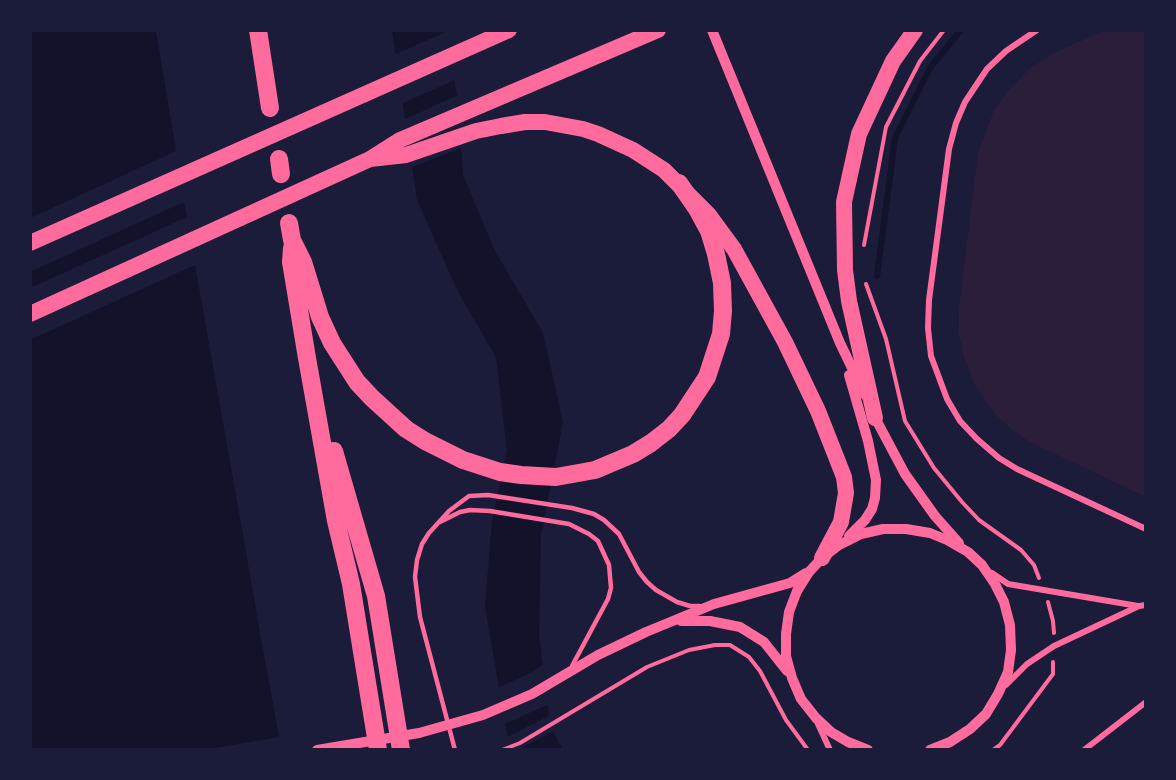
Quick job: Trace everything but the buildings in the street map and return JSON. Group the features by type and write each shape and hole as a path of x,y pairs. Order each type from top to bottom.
{"highway":[{"path":"258,30 270,108"},
{"path":"30,243 509,30"},
{"path":"875,418 848,291 845,270 844,202 859,134 892,61 915,30"},
{"path":"30,314 370,159 400,140 655,31"},
{"path":"370,159 406,155 476,131 525,122 544,122 583,129 633,150 664,170 679,183 715,223 734,249 759,291 818,411 839,464 846,493 845,507 841,522 822,558"},
{"path":"378,750 351,584 336,521 307,358 291,262 290,232 332,343 357,382 389,415 416,435 445,451 481,466 521,475 556,477 574,475 595,470 633,454 669,429 697,396 715,357 721,334 723,311 722,284 716,254 709,231 679,183"},
{"path":"307,358 376,596 400,750"}],"street":[{"path":"712,30 840,344 875,418 909,481 935,516 968,552 1000,580 1008,584 1142,605"},
{"path":"1037,30 1006,51 987,69 965,102 956,123 949,149 929,300 928,328 932,356 947,399 960,421 999,458 1017,469 1146,529"},
{"path":"840,344 868,441 876,480 875,498 872,509 856,530 822,558 809,572 797,591 789,612 786,656 801,699 816,718 831,732 868,750"},
{"path":"839,545 861,534 883,529 906,529 930,533 968,552"},
{"path":"930,750 950,742 970,729 986,714 1008,672 1011,650 1010,626 1004,602 982,565"},
{"path":"317,750 419,733 483,715 532,694 619,644 714,604 778,587 809,572"},
{"path":"998,694 1027,664 1054,646 1142,605"},
{"path":"674,621 710,621 740,627 764,642 792,678"},
{"path":"1084,750 1146,702"},
{"path":"816,718 831,750"}],"lane":[{"path":"455,750 416,597 417,560 422,544 437,523 469,496 478,494 494,496 572,508 594,514 613,527 626,545 639,572 656,591 690,606 714,604"},
{"path":"437,523 460,512 490,511 569,524 589,534 598,542 605,552 611,576 608,599 570,671"}],"path":[{"path":"1048,605 1053,621 1053,633"},
{"path":"502,750 520,743 578,710 647,667 689,650 715,645 730,645 749,657 760,671 786,720 808,750"},
{"path":"993,750 1000,745 1053,674 1053,660"}],"shaded area":[{"path":"30,30 156,30 282,750 30,750"},
{"path":"392,30 444,30 457,94 463,175 495,251 543,333 563,422 541,534 539,634 550,725 563,750 510,750 485,607 492,521 507,450 496,357 457,290 417,200"},
{"path":"1105,30 1146,30 1146,497 1030,442 1010,428 996,415 974,384 964,357 959,334 959,308 978,153 993,113 1007,92 1029,69 1052,54"}],"pier":[{"path":"156,30 159,30 285,750 203,750 279,737 195,265 30,340 30,288 187,217 184,202 30,272 30,218 176,151"},
{"path":"448,31 457,79 401,104 393,55"},
{"path":"460,94 464,147 410,168 403,120"},
{"path":"546,663 551,703 503,725 496,689"},
{"path":"552,714 556,730 518,750 507,750 505,738"}],"waterway":[{"path":"877,276 895,138 930,68 961,30"}]}
